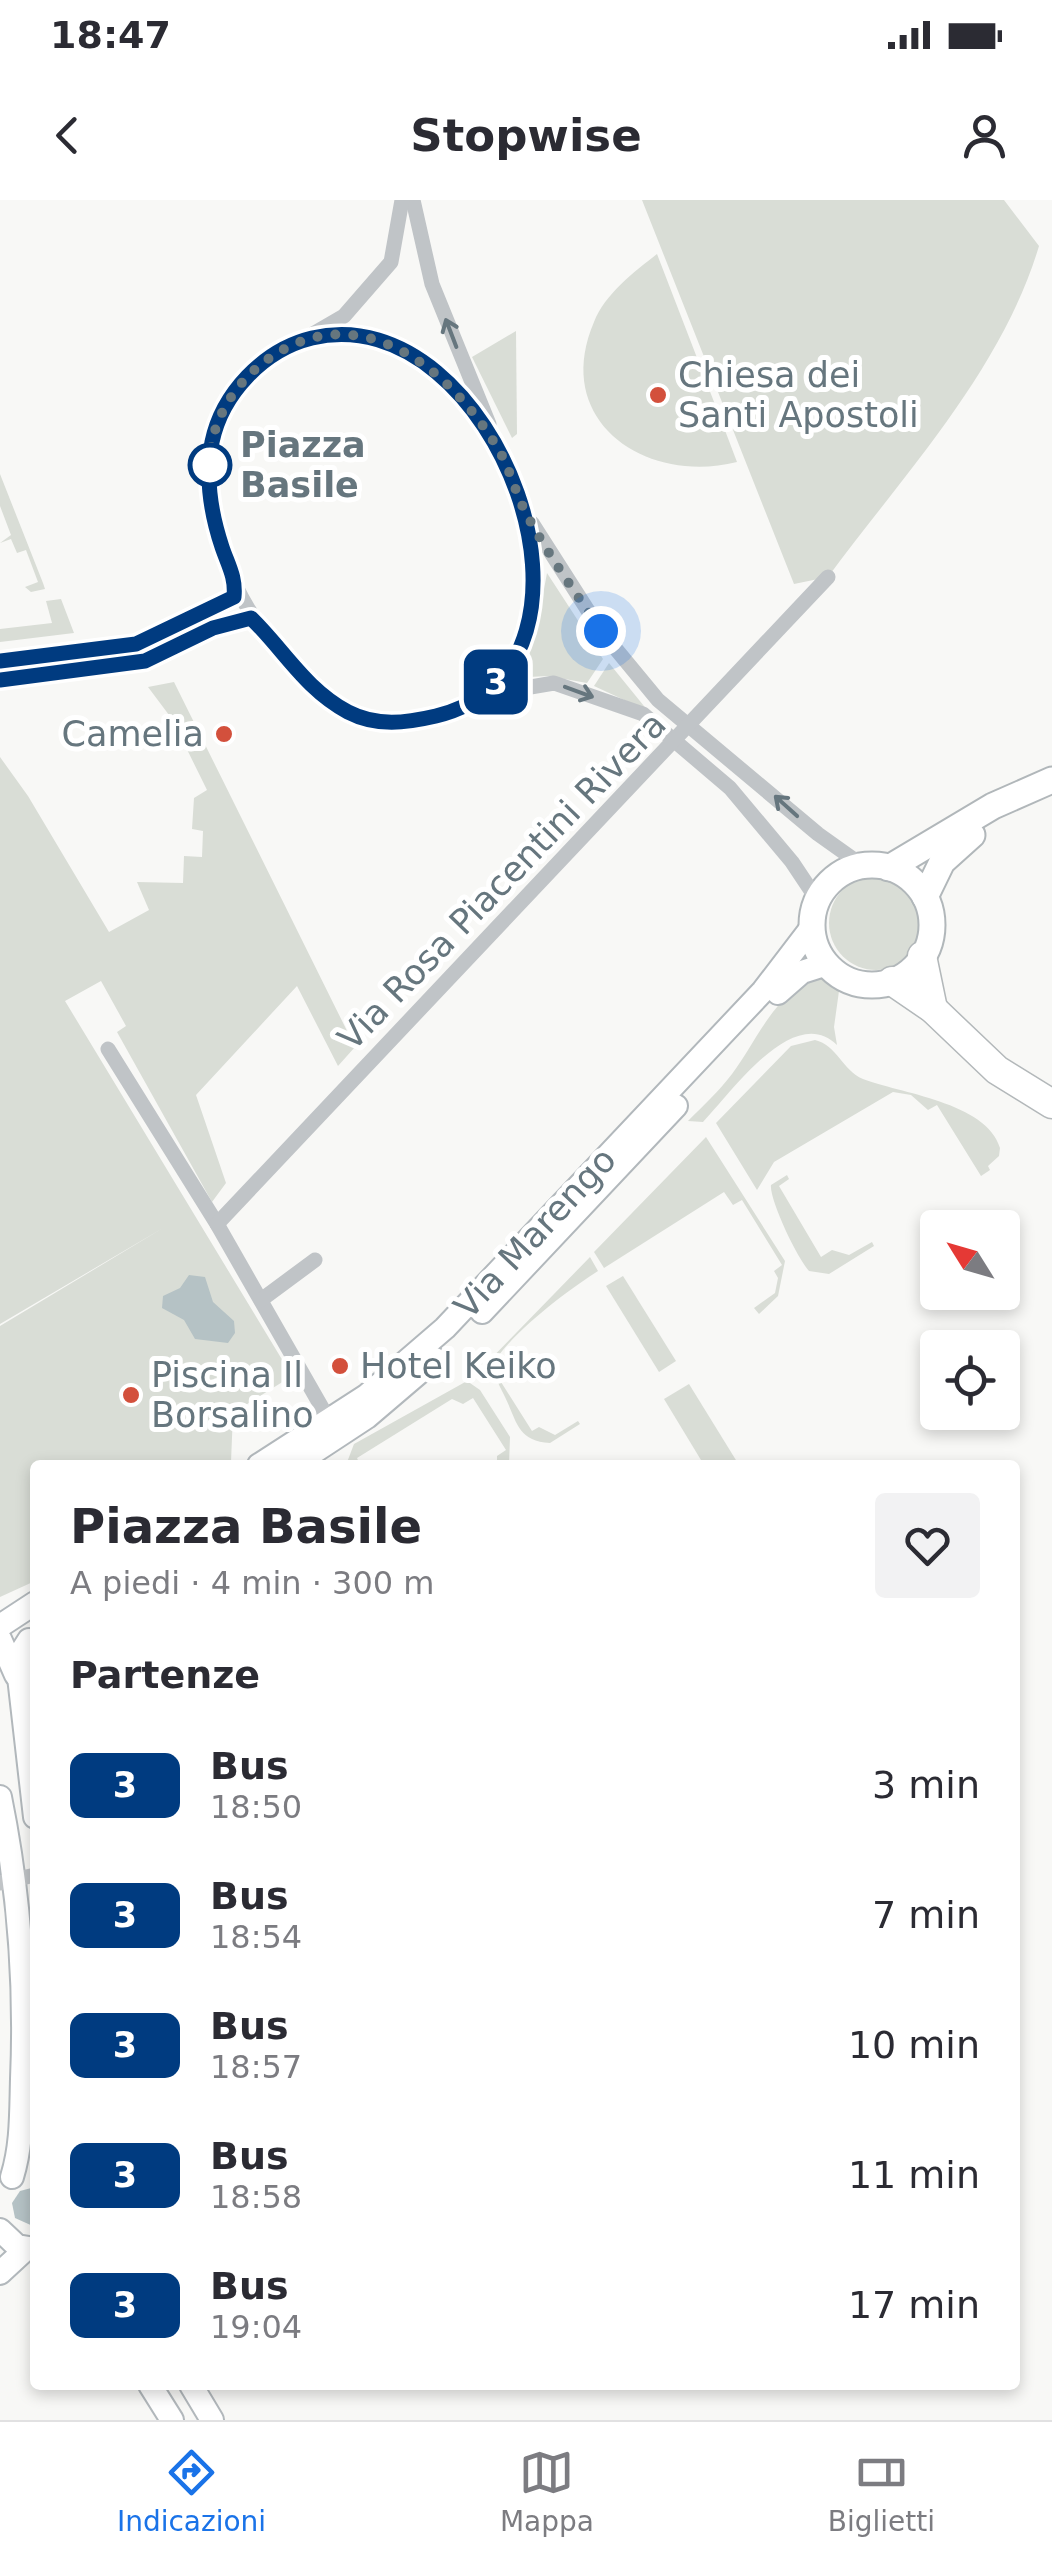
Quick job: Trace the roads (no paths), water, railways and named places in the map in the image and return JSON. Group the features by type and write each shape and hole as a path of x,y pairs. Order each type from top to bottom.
{"highway":[{"path":"922,956 934,1009"},
{"path":"892,981 934,1009 996,1070 1052,1104"}],"main road":[{"path":"889,868 977,815 1052,780"},
{"path":"925,897 936,870 964,840 1052,796"},
{"path":"863,866 889,868 909,878 925,897 932,927 922,956 892,981 857,983 827,964 812,927 818,901 833,880 863,866"},
{"name":"Via Marengo","path":"266,1460 390,1378 445,1328 784,968 812,927"},
{"path":"301,1460 367,1416 448,1347 784,986 808,968 827,964"},
{"path":"0,1616 29,1606"},
{"path":"2,1645 29,1606"},
{"path":"2,1645 30,1638"},
{"path":"30,1641 20,1654 18,1682 30,1777"},
{"path":"2,1645 18,1682"},
{"path":"0,1797 16,1880 25,2008 21,2144 6,2184"},
{"path":"6,2184 30,2173"},
{"path":"0,2230 10,2241 30,2249"},
{"path":"0,2273 30,2250"},
{"path":"153,2390 172,2420"},
{"path":"193,2390 212,2420"}],"street":[{"path":"262,628 236,580 213,514 210,465 214,434 231,397 250,373 344,316 391,262 402,200"},
{"path":"413,200 432,284 527,515 601,631 658,700 818,834 863,866"},
{"path":"302,341 356,335 398,346 452,389 502,455"},
{"path":"0,680 145,661 236,620 251,618 310,686 350,714 397,725 449,713 484,694 507,670 525,628 535,570 527,515"},
{"name":"Via Rosa Piacentini Rivera","path":"217,1224 692,726 828,577"},
{"path":"0,661 143,642 234,597 236,580"},
{"path":"484,694 554,683 643,714 730,788 818,901"},
{"path":"108,1050 217,1224 329,1420"},
{"path":"261,1300 315,1260"}],"place":[{"name":"Chiesa dei Santi Apostoli","path":"658,395"},
{"name":"Piazza Basile","path":"210,465"},
{"name":"Camelia","path":"224,734"},
{"name":"Hotel Keiko","path":"340,1366"},
{"name":"Piscina Il Borsalino","path":"131,1395"}]}
